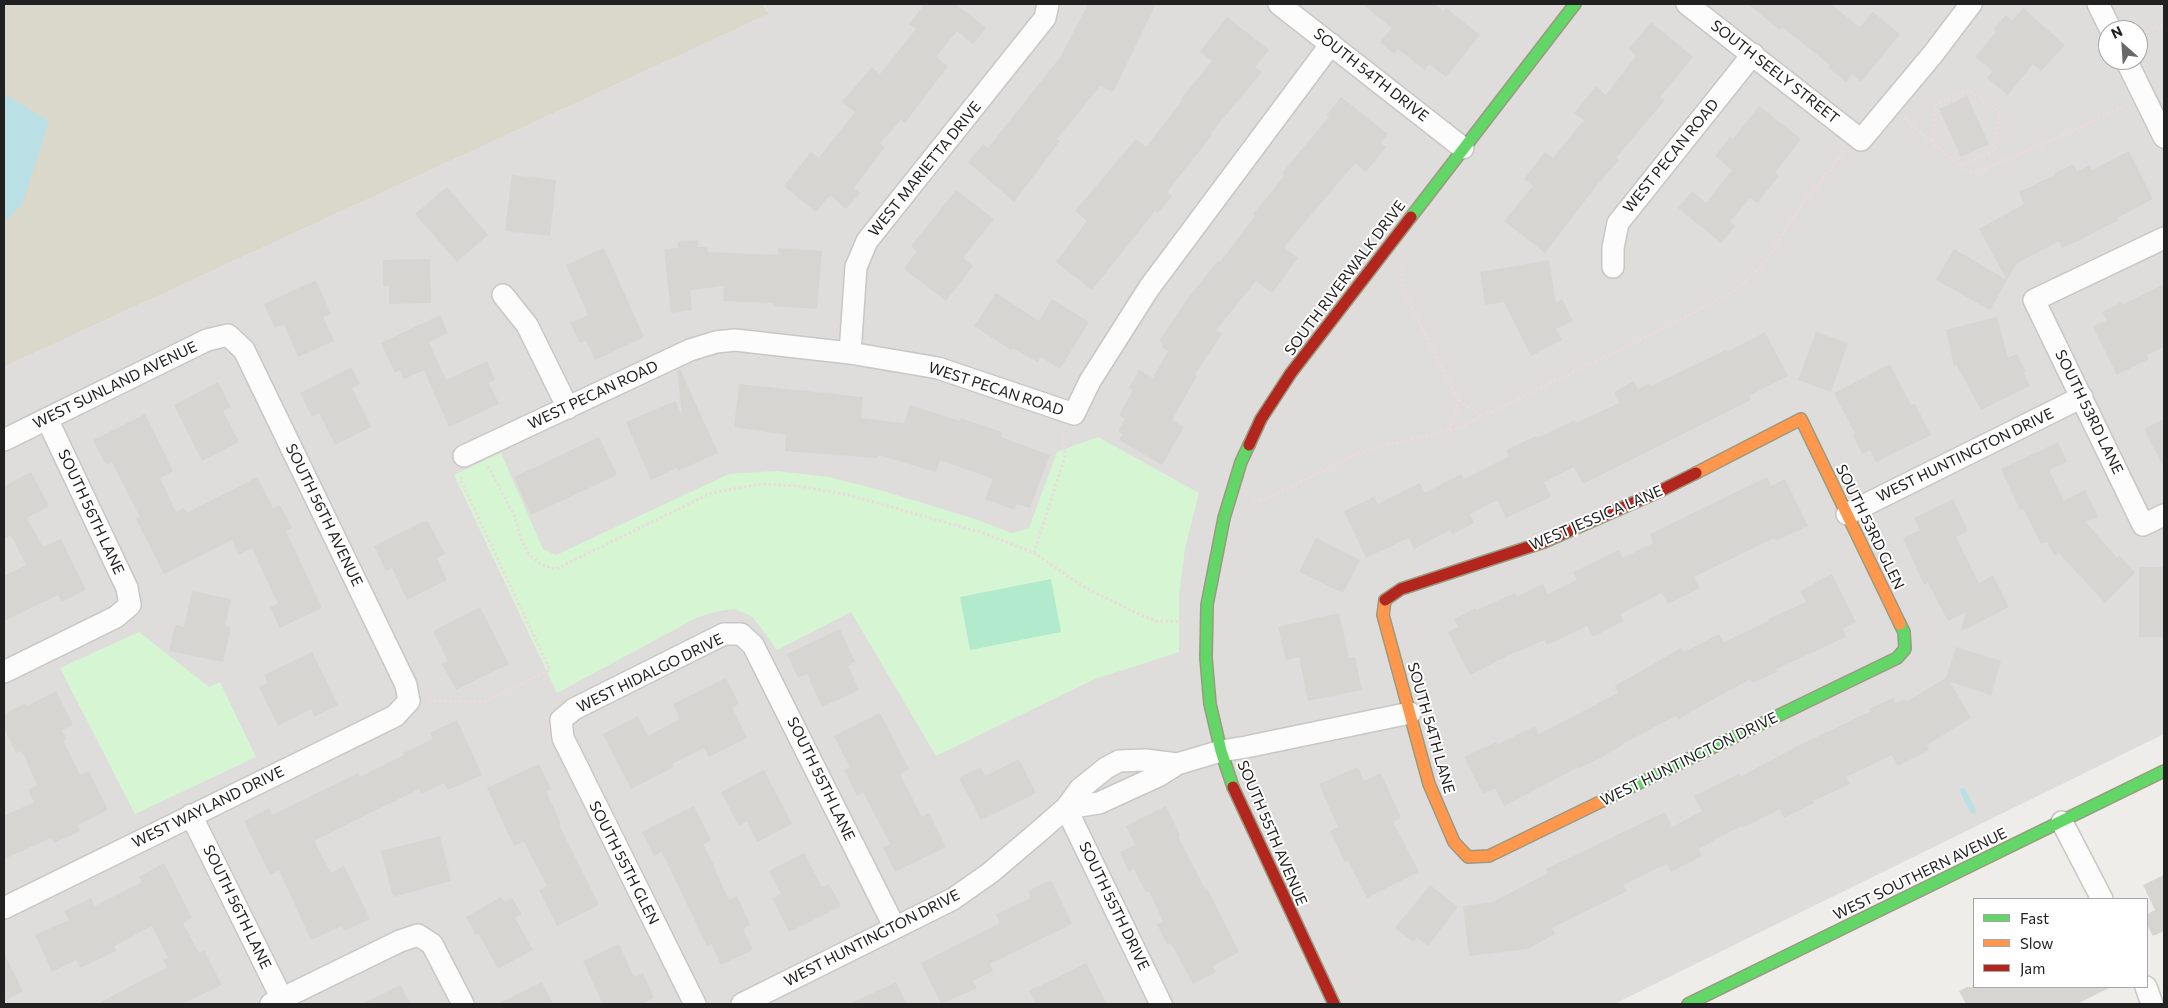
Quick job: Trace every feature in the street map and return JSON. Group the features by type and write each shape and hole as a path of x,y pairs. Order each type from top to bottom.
{"street":[{"name":"WEST MARIETTA DRIVE","path":"850,353 856,267 867,241 1045,18 1048,4"},
{"name":"SOUTH 54TH DRIVE","path":"1279,4 1463,148"},
{"name":"SOUTH RIVERWALK DRIVE","path":"1207,605 1226,510 1241,462 1261,419 1291,373 1575,4"},
{"name":"SOUTH SEELY STREET","path":"1688,4 1859,138"},
{"path":"1859,138 1890,106 1971,4"},
{"path":"2098,4 2106,20"},
{"name":"WEST PECAN ROAD","path":"465,465 568,408 690,350 716,342 735,340 850,353 938,368 1074,414 1090,381 1149,288 1331,44"},
{"name":"WEST PECAN ROAD","path":"1613,267 1612,248 1618,223 1753,54"},
{"path":"2131,70 2164,137"},
{"name":"SOUTH 53RD LANE","path":"2164,238 2034,300 2143,525 2164,515"},
{"path":"503,295 527,325 568,408"},
{"name":"WEST SUNLAND AVENUE","path":"4,440 207,340 228,335"},
{"name":"SOUTH 56TH AVENUE","path":"228,335 244,350 406,685 409,701"},
{"name":"WEST HUNTINGTON DRIVE","path":"1847,514 2082,397"},
{"name":"SOUTH 56TH LANE","path":"4,672 116,617 130,605 127,588 47,419"},
{"name":"SOUTH 53RD GLEN","path":"1801,419 1904,632 1904,649"},
{"name":"WEST JESSICA LANE","path":"1386,600 1401,590 1544,542 1658,492 1801,419"},
{"name":"SOUTH 54TH LANE","path":"1386,600 1383,614 1430,784 1454,842 1468,857"},
{"name":"SOUTH 55TH AVENUE","path":"1207,605 1206,658 1210,704 1221,751 1234,791 1253,834 1334,1004"},
{"name":"WEST HIDALGO DRIVE","path":"562,720 574,709 724,634 741,634"},
{"name":"SOUTH 55TH LANE","path":"741,634 754,644 895,928"},
{"name":"WEST HUNTINGTON DRIVE","path":"1468,857 1490,856 1897,658 1904,649"},
{"name":"WEST WAYLAND DRIVE","path":"4,908 395,716 409,701"},
{"name":"WEST HUNTINGTON DRIVE","path":"1066,808 1099,803 1158,776 1177,764 1221,751 1410,713"},
{"name":"SOUTH 55TH GLEN","path":"562,720 563,738 695,1004"},
{"name":"WEST HUNTINGTON DRIVE","path":"742,1004 953,899 990,873 1066,808 1080,789 1106,768 1119,761 1145,760 1177,764"},
{"path":"1106,768 1118,794"},
{"name":"WEST SOUTHERN AVENUE","path":"1688,1004 2164,771"},
{"name":"SOUTH 55TH DRIVE","path":"1066,808 1161,1004"},
{"name":"SOUTH 56TH LANE","path":"192,815 276,1002"},
{"path":"2062,822 2101,898"},
{"path":"276,1002 400,941 418,935 432,944 463,1004"},
{"path":"2146,988 2152,1004"}],"path":[{"path":"2148,32 2164,23"},
{"path":"1932,142 1936,104 1969,90 1999,112 1995,151 1959,166"},
{"path":"1890,106 1964,170 1977,172 2066,134 2144,97"},
{"path":"1226,510 1264,500 1366,450 1458,428 1652,334 1733,292 1761,267 1803,203 1859,138"},
{"path":"1389,244 1400,266 1404,292 1458,400 1484,416"},
{"path":"1448,430 1455,416 1458,400"},
{"path":"1034,553 1065,457 1061,410"},
{"path":"409,701 484,702 550,670 460,479 465,465"},
{"path":"481,469 488,465 514,516 521,539 529,554 542,566 556,569 711,492 761,484 797,486 849,495 982,533 1034,553 1084,587 1143,616 1156,621 1206,623"}],"shaded area":[{"path":"4,4 763,4 769,14 4,367"},
{"path":"764,4 2164,4 2164,734 1614,1004 4,1004 4,367 769,14"}],"green space":[{"path":"1098,437 1199,493 1185,548 1179,596 1179,652 1095,679 936,756 851,612 777,650 753,617 735,609 719,611 698,617 557,693 454,475 501,453 543,549 556,555 729,474 776,471 829,477 883,491 975,519 1012,533 1029,528 1057,452"},
{"path":"1051,579 1061,632 970,650 960,597"},
{"path":"139,632 209,687 220,682 256,757 135,814 60,668"}],"water":[{"path":"4,94 49,121 22,205 4,222"}],"building":[{"path":"925,4 956,4 986,28 973,44 957,31 936,57 948,66 905,123 901,120 880,143 885,147 854,188 860,193 846,209 830,195 816,212 784,186 811,152 819,158 855,112 842,102 872,67 880,74 916,29 909,24"},
{"path":"1088,4 1156,4 1113,92 1100,86 1057,139 1060,141 1014,202 968,162 983,144 988,148 1061,56"},
{"path":"1362,4 1434,4 1443,11 1446,8 1480,35 1446,77 1429,64 1425,70 1398,49 1394,54 1380,42 1392,28"},
{"path":"1748,4 1830,4 1860,27 1873,12 1900,34 1861,82 1852,74 1846,82 1828,67 1830,65 1782,27 1780,30"},
{"path":"2023,8 2065,45 2041,71 2033,64 2008,95 1987,78 1993,71 1975,57 1996,32 1994,29 2006,15 2012,21"},
{"path":"1227,17 1269,50 1255,67 1262,72 1210,134 1212,135 1167,192 1172,196 1158,213 1155,211 1092,290 1056,262 1087,221 1075,211 1136,139 1146,147 1212,61 1200,52"},
{"path":"1651,22 1693,57 1660,97 1665,100 1616,158 1619,160 1597,185 1545,253 1504,221 1533,186 1524,179 1545,152 1553,158 1584,120 1574,113 1596,86 1606,95 1636,56 1629,49"},
{"path":"1967,96 1989,144 1961,157 1939,109"},
{"path":"1341,97 1388,134 1381,143 1386,147 1366,172 1355,163 1284,247 1298,258 1272,293 1256,281 1216,330 1222,334 1195,374 1197,376 1172,420 1184,427 1162,465 1119,440 1122,434 1118,431 1125,419 1119,415 1133,390 1129,388 1139,370 1153,378 1168,351 1161,346 1163,344 1159,341 1188,298 1218,261 1220,262 1255,216 1253,214 1285,175 1282,173 1329,117 1327,115"},
{"path":"1759,106 1801,139 1775,173 1779,176 1757,203 1750,198 1730,222 1735,226 1721,243 1678,208 1692,191 1706,203 1732,170 1715,156 1730,137 1733,139"},
{"path":"2129,151 2153,199 2080,240 2062,248 2059,241 2016,264 2007,280 1979,229 2024,204 2019,192 2055,175 2055,173 2073,164 2077,171 2090,165 2092,170"},
{"path":"512,175 556,180 550,236 505,231"},
{"path":"447,187 488,235 457,262 415,214"},
{"path":"956,190 994,219 963,258 973,266 946,301 904,269 917,251 911,246"},
{"path":"698,240 698,247 707,247 708,252 778,255 778,248 822,251 817,309 773,306 774,303 723,301 724,286 690,290 692,310 671,313 664,249 678,248 678,242"},
{"path":"604,248 644,337 595,360 586,340 580,343 570,323 588,315 566,265"},
{"path":"1954,249 2007,280 1990,310 1936,280"},
{"path":"430,259 431,303 389,304 389,286 383,286 383,260"},
{"path":"1549,260 1556,303 1562,299 1573,321 1556,329 1562,340 1531,356 1504,302 1485,305 1480,272"},
{"path":"316,280 331,314 323,317 334,341 298,357 284,324 275,328 264,304"},
{"path":"2164,284 2164,347 2147,355 2149,359 2117,375 2093,327 2107,320 2102,312 2121,302 2122,305"},
{"path":"996,293 1039,321 1052,299 1089,322 1060,369 1041,357 1038,362 1012,348 1011,350 974,326"},
{"path":"440,315 448,333 429,342 446,380 487,361 495,380 489,383 499,404 449,427 424,370 404,379 400,370 395,373 381,343"},
{"path":"1997,317 2008,358 2017,354 2026,372 2024,373 2030,386 1981,410 1956,364 1954,365 1946,330"},
{"path":"1765,332 1788,376 1749,396 1751,400 1583,484 1574,467 1544,482 1551,497 1506,518 1497,500 1470,514 1474,523 1453,534 1450,530 1414,549 1409,538 1366,558 1344,511 1374,497 1378,504 1420,483 1425,493 1461,474 1464,479 1509,456 1506,450 1575,420 1576,423 1619,403 1614,392 1634,381 1638,389 1650,383 1651,386 1726,350 1727,352"},
{"path":"1816,332 1848,343 1831,392 1798,380"},
{"path":"1890,364 1911,405 1915,404 1931,435 1876,462 1870,450 1862,454 1853,435 1855,434 1834,393"},
{"path":"351,367 360,384 352,388 371,427 335,445 319,413 312,417 300,393"},
{"path":"680,369 718,453 678,471 677,468 651,480 626,422 675,401 682,416 677,370"},
{"path":"218,382 231,407 223,411 239,442 202,461 174,405"},
{"path":"739,384 863,397 861,418 904,423 910,405 960,421 961,418 1002,432 1001,437 1050,455 1030,508 1017,504 1014,510 985,499 993,479 940,460 936,472 878,455 878,458 785,451 786,435 734,427"},
{"path":"145,414 173,471 160,478 176,512 184,508 187,513 257,477 273,508 280,505 292,528 286,531 322,608 280,628 270,607 278,604 252,548 239,555 232,540 164,574 136,519 140,517 112,462 106,465 93,440"},
{"path":"2164,419 2164,468 2144,429"},
{"path":"599,437 617,475 531,515 514,477"},
{"path":"2058,442 2067,462 2049,470 2064,501 2085,490 2098,517 2086,522 2117,558 2119,555 2135,573 2105,603 2059,553 2054,556 2047,542 2041,544 2023,508 2020,510 2001,469"},
{"path":"31,472 49,506 27,518 43,547 61,539 86,590 62,602 58,595 4,621 4,576 26,565 11,535 4,539 4,486"},
{"path":"1767,477 1771,486 1785,479 1808,526 1776,541 1774,538 1694,577 1700,588 1668,604 1662,593 1620,614 1624,621 1593,637 1587,626 1547,645 1545,640 1507,656 1470,675 1448,632 1458,627 1454,619 1475,608 1477,610 1515,593 1517,596 1543,584 1548,594 1577,580 1573,572 1619,550 1623,558 1653,543 1650,534"},
{"path":"1953,499 1968,531 1956,537 1979,583 1993,575 2009,607 1960,632 1966,612 1948,621 1928,583 1924,585 1903,538 1920,530 1914,518"},
{"path":"427,520 445,554 437,558 447,580 407,600 392,568 386,571 374,546"},
{"path":"1316,538 1360,560 1343,593 1299,572"},
{"path":"2139,567 2164,567 2164,637 2139,637"},
{"path":"1832,574 1856,622 1843,629 1846,637 1776,669 1777,672 1752,683 1750,679 1678,719 1676,716 1622,744 1598,759 1504,806 1495,788 1483,794 1464,757 1496,742 1497,745 1535,726 1539,734 1618,693 1615,686 1681,648 1684,652 1719,634 1724,642 1769,621 1768,619 1806,602 1800,591"},
{"path":"192,591 231,599 225,626 231,627 223,662 169,651 175,625 184,627"},
{"path":"480,607 509,664 456,690 442,664 448,661 433,631"},
{"path":"1339,613 1349,658 1355,657 1362,690 1308,701 1299,657 1286,660 1278,627"},
{"path":"840,629 855,662 848,666 859,690 822,707 807,674 798,678 787,654"},
{"path":"1956,647 2001,661 1991,695 1950,682 1971,718 1927,745 1929,750 1898,766 1892,755 1846,777 1850,784 1813,801 1814,803 1784,818 1780,809 1742,828 1741,826 1698,849 1702,856 1671,872 1667,864 1623,885 1627,891 1552,928 1555,934 1528,949 1469,956 1463,906 1493,902 1548,873 1546,869 1665,812 1672,827 1702,811 1694,796 1739,774 1740,777 1893,698 1895,703 1905,699 1906,702 1946,678"},
{"path":"312,652 338,705 314,717 311,709 278,726 259,687 267,683 264,675"},
{"path":"726,678 739,704 732,707 747,738 709,757 704,748 672,764 674,767 631,789 603,734 638,716 648,736 680,719 673,704"},
{"path":"56,691 73,725 62,730 66,739 63,740 80,775 89,771 108,810 78,825 80,831 54,843 51,838 4,859 4,816 34,802 28,790 37,785 22,751 16,753 4,728 4,714 26,703 27,706"},
{"path":"880,713 909,769 900,774 922,817 929,813 946,847 895,872 883,847 890,844 863,792 857,796 844,770 850,767 834,736"},
{"path":"457,720 482,775 448,790 444,783 421,794 419,789 314,841 331,873 344,866 370,919 344,931 342,926 311,940 279,870 270,875 244,821 269,808 272,815 358,773 360,777 433,739 430,733"},
{"path":"1019,759 1036,793 981,820 959,778 981,767 985,776"},
{"path":"539,764 551,789 546,791 561,824 559,825 599,905 557,926 539,890 547,886 524,842 514,846 487,788"},
{"path":"1358,767 1364,781 1381,773 1401,818 1393,822 1419,872 1367,898 1348,861 1345,862 1330,831 1338,827 1319,784"},
{"path":"764,770 792,824 757,842 747,821 739,826 721,792"},
{"path":"694,806 711,840 703,844 729,900 737,896 750,925 743,929 753,950 721,965 711,944 707,946 662,852 654,856 642,832"},
{"path":"1166,806 1180,835 1178,836 1239,952 1213,966 1216,972 1193,984 1171,943 1167,945 1157,924 1163,922 1149,891 1146,893 1134,869 1129,872 1120,852 1135,845 1126,826"},
{"path":"440,836 451,881 393,897 381,851"},
{"path":"804,853 822,887 829,884 841,906 789,932 772,898 781,894 769,871"},
{"path":"164,863 192,918 183,923 199,953 204,950 222,985 182,1004 97,1004 167,967 163,960 168,958 152,926 114,946 116,951 80,968 76,960 52,972 35,935 69,920 64,911 91,898 95,906 142,882 139,877"},
{"path":"2164,875 2164,931 2153,936 2148,926 2148,914 2155,910 2143,885"},
{"path":"1051,880 1072,924 990,964 993,971 973,981 977,988 941,1004 921,963 1000,923 996,914 1031,898 1028,891"},
{"path":"1430,885 1458,907 1428,946 1417,937 1413,942 1395,928"},
{"path":"501,897 505,902 512,898 522,914 515,918 533,950 498,969 479,934 476,935 466,917"},
{"path":"619,944 634,977 643,973 654,998 642,1004 603,1004 583,961"},
{"path":"4,953 23,991 4,1001"},
{"path":"1086,963 1107,1004 1036,1004 1029,991"},
{"path":"542,982 553,1004 498,1004"},
{"path":"896,982 907,1004 850,1004"},
{"path":"401,985 410,1004 362,1004"},
{"path":"1967,987 2109,988 2077,1004 1966,1004 1959,991"}],"waterway":[{"path":"1963,791 1973,811"}],"traffic: fast":[{"path":"1411,217 1575,4"},
{"path":"1233,787 1221,751 1210,704 1206,658 1207,605 1224,518 1241,462 1249,445"},
{"path":"1602,801 1897,658 1905,649 1904,632 1900,624"},
{"path":"1688,1004 2164,771"}],"traffic: slow":[{"path":"1801,419 1900,624"},
{"path":"1696,473 1801,419"},
{"path":"1385,600 1383,615 1429,784 1454,842 1468,857 1489,856 1602,801"}],"traffic: jam":[{"path":"1249,445 1261,419 1291,373 1411,217"},
{"path":"1385,600 1401,589 1544,542 1658,492 1696,473"},
{"path":"1233,787 1334,1004"}]}
